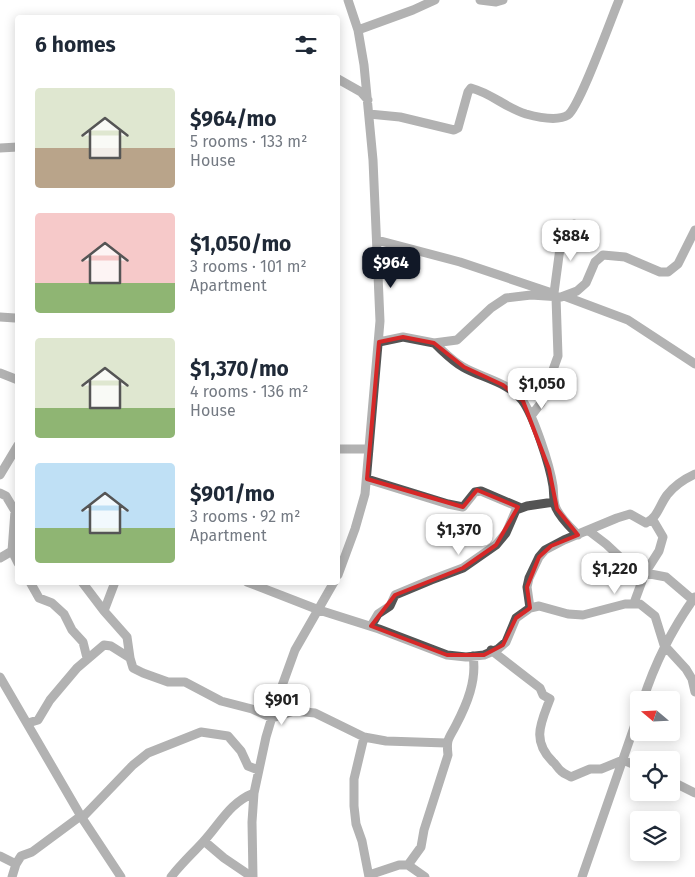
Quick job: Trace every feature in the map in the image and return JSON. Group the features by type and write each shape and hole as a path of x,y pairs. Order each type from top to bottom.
{"street":[{"path":"340,569 361,510 367,478 380,321 368,100 363,54 358,30 348,0"},
{"path":"358,30 435,0"},
{"path":"480,0 496,2 503,0"},
{"path":"369,114 400,116 454,130 458,128 468,92 471,88 514,110 526,114 545,118 560,118 568,115 580,97 619,0"},
{"path":"340,80 362,92 368,100"},
{"path":"0,148 15,147"},
{"path":"531,416 541,403 558,356 560,248 574,224"},
{"path":"379,342 403,337 434,343 457,340 491,308 506,298 531,294 558,296 582,288 595,262 602,255 625,256 660,272 668,272 678,264 695,230"},
{"path":"377,240 460,262 628,320 695,364"},
{"path":"0,317 15,316"},
{"path":"434,343 464,368 503,385 516,393 523,401 531,416 549,469 554,502 562,518 578,535"},
{"path":"0,373 15,379"},
{"path":"340,449 369,449"},
{"path":"0,475 3,464 14,458"},
{"path":"530,608 526,587 532,569 539,557 551,546 630,514 646,523 653,520 666,496 679,483 695,474"},
{"path":"367,478 463,507 475,492 481,491 521,508"},
{"path":"0,493 6,496 15,510"},
{"path":"371,626 378,614 390,606 395,595 463,568 496,545 506,533 516,510 554,502"},
{"path":"634,603 645,573 659,552 663,537 653,520"},
{"path":"589,531 621,558 645,573 666,577 694,600 664,646 646,691"},
{"path":"0,558 15,552"},
{"path":"32,585 39,598 52,603 64,614 72,630 83,642 87,658"},
{"path":"84,585 104,612 127,637 133,668 143,673 168,682 186,682 221,701 252,709 272,718 294,711 315,713 364,737 386,741 446,743"},
{"path":"104,612 114,585"},
{"path":"255,585 319,610 371,626 447,655 484,655 491,650 498,649 508,637 516,618 530,608 539,606 568,614 583,615 634,603 645,607 655,616 664,646 686,669 692,679 695,692"},
{"path":"253,877 252,822 254,793 272,718 292,658 332,585"},
{"path":"28,723 38,720 50,700 87,658 104,645 111,646 130,658"},
{"path":"491,650 540,688 543,695 550,699 541,720 539,731 542,745 549,758 561,772 571,777 590,769 601,769 623,760 630,763"},
{"path":"408,864 421,847 424,830 448,755 446,743 457,724 475,678 473,656"},
{"path":"0,677 82,816 121,877"},
{"path":"12,877 21,856 32,852 82,816 148,753 201,732 228,736 241,751 248,766 258,770"},
{"path":"364,737 354,779 354,797 356,824 362,840 369,876 399,865 408,864 425,877"},
{"path":"582,877 630,739"},
{"path":"680,786 695,793"},
{"path":"171,877 204,842 225,814 244,797 254,793"},
{"path":"204,842 253,877"},
{"path":"0,856 16,864"}],"highlighted area":[{"path":"403,337 434,343 464,367 503,385 523,401 549,469 557,509 578,535 551,546 539,557 527,587 530,608 516,618 503,645 484,655 447,655 371,626 395,595 463,568 496,545 518,507 477,490 463,507 367,479 379,342"}]}
